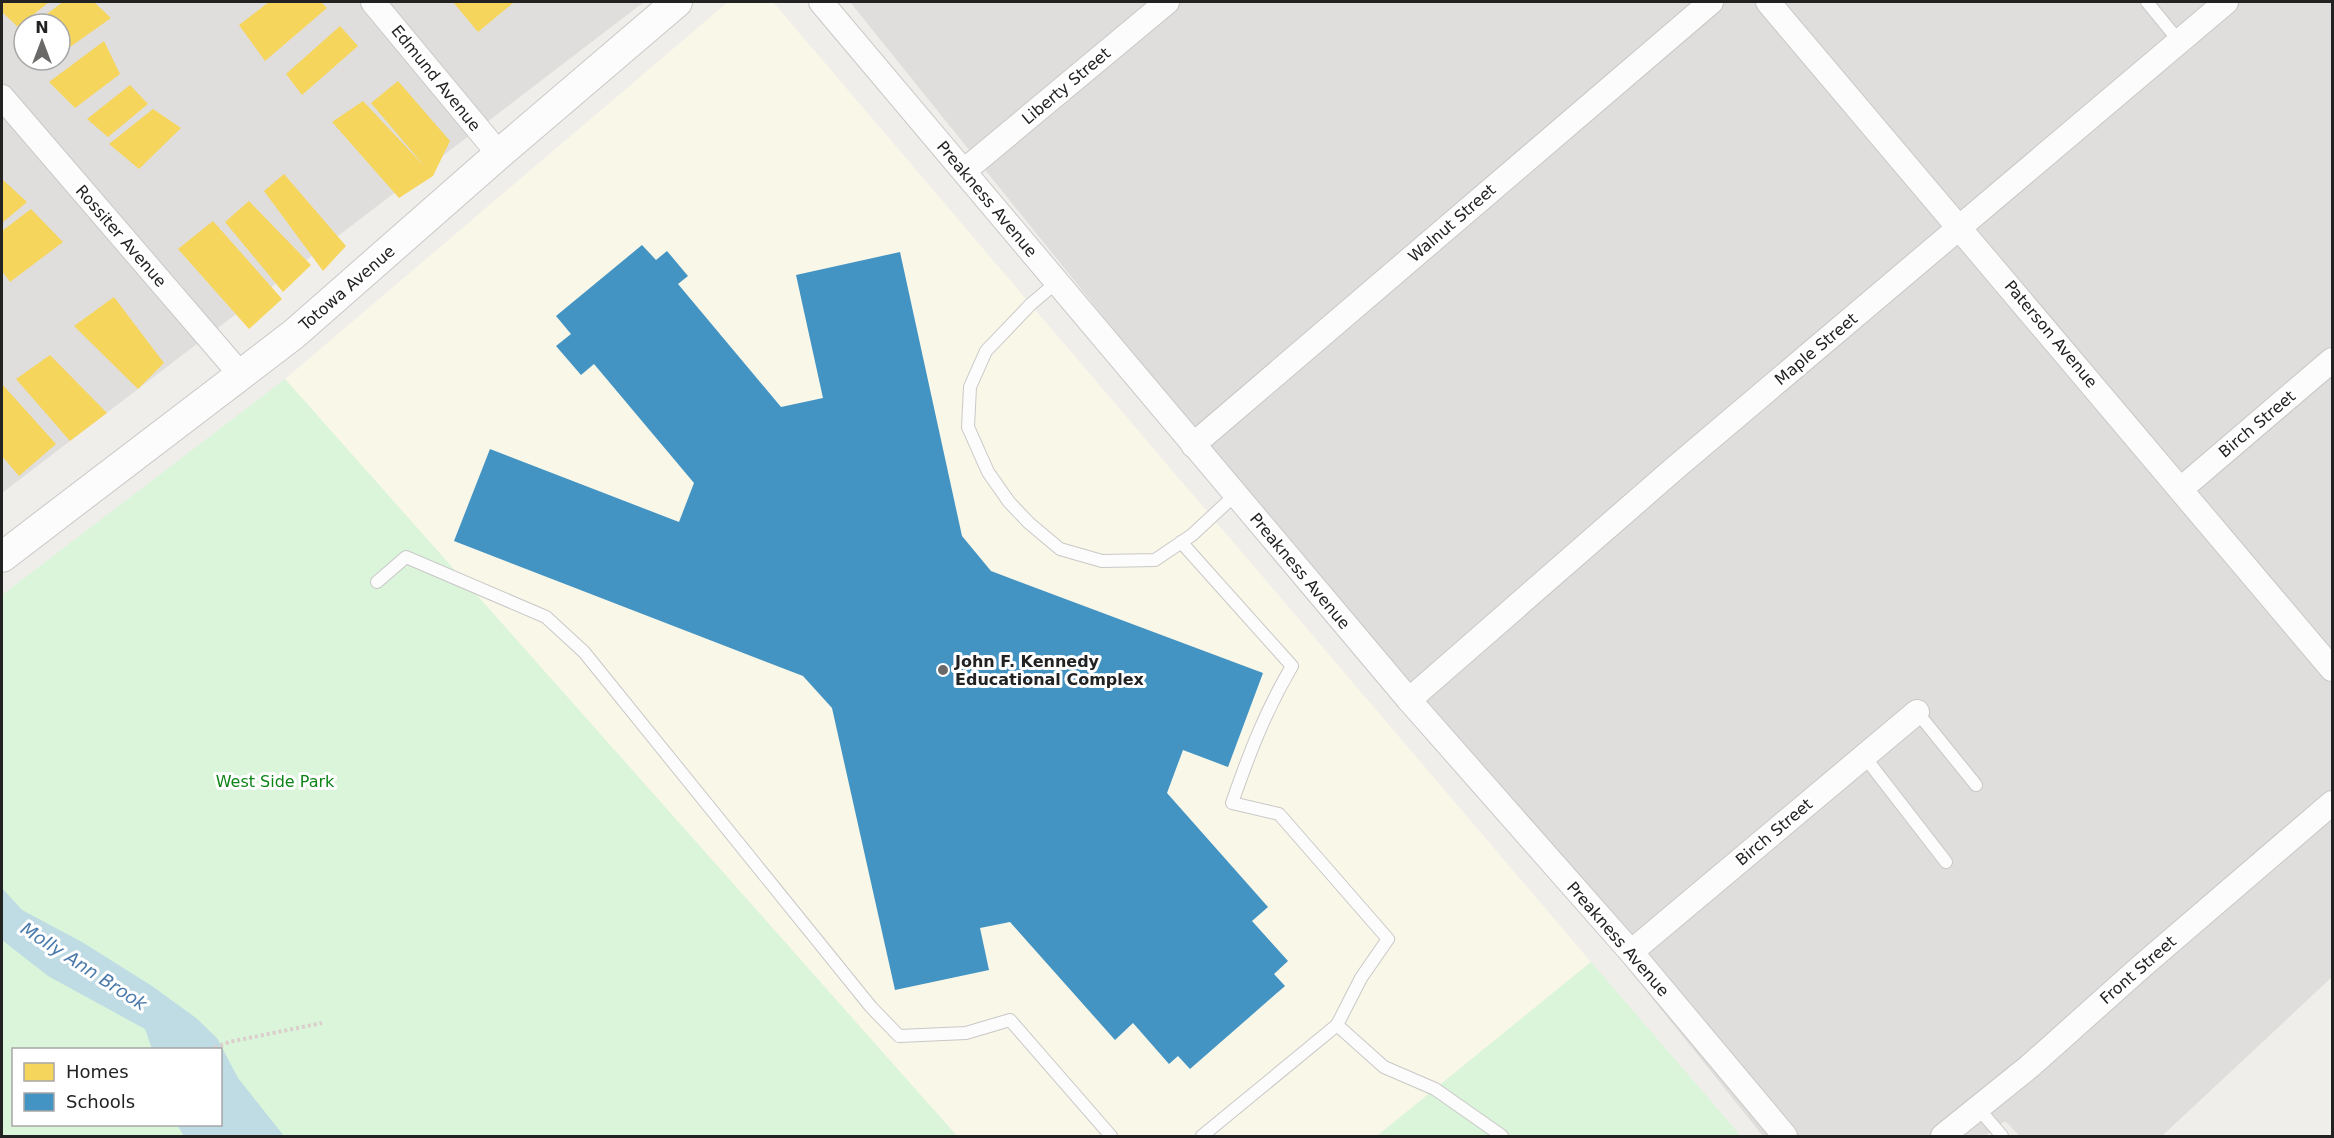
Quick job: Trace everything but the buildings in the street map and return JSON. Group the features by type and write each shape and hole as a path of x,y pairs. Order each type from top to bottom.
{"street":[{"name":"Edmund Avenue","path":"373,2 499,154"},
{"name":"Totowa Avenue","path":"2,557 294,334 677,2"},
{"name":"Preakness Avenue","path":"821,2 1409,700 1631,952 1785,1137"},
{"name":"Liberty Street","path":"964,171 1167,2"},
{"name":"Walnut Street","path":"1193,445 1710,2"},
{"name":"Paterson Avenue","path":"1768,2 1960,226 2332,669"},
{"name":"Maple Street","path":"1409,700 1675,468 2226,2"},
{"name":"Rossiter Avenue","path":"2,97 241,375"},
{"name":"Birch Street","path":"2181,489 2332,360"},
{"name":"Birch Street","path":"1631,952 1917,712"},
{"name":"Front Street","path":"1943,1137 2030,1066 2142,966 2332,803"}],"lane":[{"path":"2146,2 2179,41"},
{"path":"1057,282 1031,304 986,351 970,387 968,428 988,472 1009,502 1029,523 1060,549 1102,561 1155,560 1192,535 1235,495"},
{"path":"1181,542 1292,666 1271,702 1251,747 1232,803 1279,814 1388,939 1361,978 1337,1025 1202,1137"},
{"path":"377,582 406,557 546,617 584,652 871,1007 899,1036 966,1033 1010,1020 1111,1137"},
{"path":"1917,712 1976,786"},
{"path":"1864,756 1946,861"},
{"path":"1337,1025 1384,1066 1436,1089 1502,1137"},
{"path":"1978,1108 2002,1137"}],"path":[{"path":"214,1048 229,1042 322,1023"}],"shaded area":[{"path":"2,2 644,2 2,493"},
{"name":"John F. Kennedy Educational Complex","path":"728,2 773,2 1591,962 1377,1136 957,1136 285,379"},
{"path":"850,2 2332,2 2332,977 2162,1136 2020,1136 2005,1121 1985,1136 1763,1136"}],"green space":[{"name":"West Side Park","path":"285,379 957,1136 2,1136 2,595"},
{"path":"1591,962 1741,1136 1377,1136"}],"water":[{"name":"Molly Ann Brook","path":"2,888 22,910 82,942 152,986 196,1018 217,1038 238,1078 284,1136 184,1136 178,1126 222,1126 222,1048 152,1048 145,1029 48,976 2,940"}],"place":[{"name":"John F. Kennedy Educational Complex","path":"943,670"}]}
